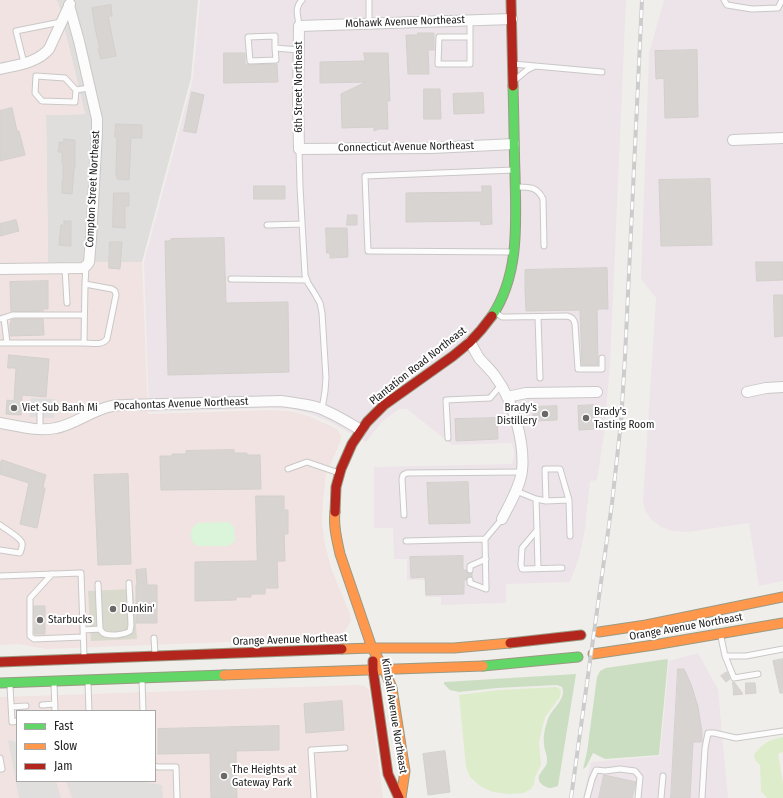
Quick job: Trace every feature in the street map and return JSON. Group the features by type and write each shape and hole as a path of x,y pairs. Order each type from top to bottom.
{"main road":[{"name":"Plantation Road Northeast","path":"372,648 336,538 334,519 336,487 346,456 352,444 367,422 384,405 453,356 470,342 481,330 499,305 506,288 514,252 516,224 511,0"},
{"name":"Orange Avenue Northeast","path":"599,632 646,625 783,597"},
{"name":"Orange Avenue Northeast","path":"593,654 783,623"},
{"name":"Orange Avenue Northeast","path":"0,662 372,648 454,648 581,635"},
{"name":"Kimball Avenue Northeast","path":"372,648 392,688 405,772 400,798"},
{"name":"Kimball Avenue Northeast","path":"372,648 373,670 388,774 400,798"},
{"path":"15,652 48,660"},
{"path":"5,683 475,667 578,656"}],"street":[{"path":"0,69 37,59 44,54 49,49 70,2"},
{"name":"Compton Street Northeast","path":"70,2 96,119 97,132 91,239 89,262 86,265"},
{"name":"Mohawk Avenue Northeast","path":"299,26 512,19"},
{"name":"6th Street Northeast","path":"299,26 299,149"},
{"path":"733,140 783,138"},
{"name":"Connecticut Avenue Northeast","path":"299,149 432,148 514,144"},
{"path":"0,269 83,268 86,265"},
{"path":"470,342 479,357 496,376 501,385 516,418 520,437 522,472 516,491 502,519"},
{"path":"747,392 783,386"},
{"path":"507,397 526,393 597,392"},
{"name":"Pocahontas Avenue Northeast","path":"0,423 46,430 68,425 102,409 113,406 281,400 322,409 361,430"}],"lane":[{"path":"299,26 297,9 302,0"},
{"path":"369,0 369,23"},
{"path":"724,0 727,5 752,9 778,8 782,0"},
{"path":"470,20 470,37 470,64 438,64 438,37 470,37"},
{"path":"24,62 16,31 61,22"},
{"path":"275,36 275,48 276,60 250,61 248,37 275,36"},
{"path":"275,48 298,50"},
{"path":"512,64 602,72"},
{"path":"512,87 518,77 527,70 536,66"},
{"path":"36,76 65,78 76,90 75,102 42,101 35,93 36,76"},
{"path":"76,90 89,88"},
{"path":"299,149 305,275 308,283 318,298 322,313 326,378 322,409"},
{"path":"514,170 365,176 368,251 514,252"},
{"path":"515,187 532,188 540,193 543,199 544,246"},
{"path":"267,225 302,224"},
{"path":"84,343 86,265"},
{"path":"65,268 66,303"},
{"path":"231,279 307,280"},
{"path":"0,343 100,344 104,342 107,339 116,295 115,291 112,289 85,284"},
{"path":"494,312 502,317 567,316 574,319 578,369 602,369 602,358"},
{"path":"7,343 2,318 13,316 84,315"},
{"path":"538,317 540,378"},
{"path":"448,438 446,400 490,398 501,385"},
{"path":"40,411 40,429"},
{"path":"288,469 306,462 340,473"},
{"path":"546,501 545,469 560,469 569,500 570,536"},
{"path":"404,515 402,479 403,475 407,473 522,472"},
{"path":"516,491 536,499 546,501 569,500"},
{"path":"536,499 538,569"},
{"path":"470,580 470,583 486,589 485,539 502,519"},
{"path":"0,525 22,543 20,553 0,550"},
{"path":"537,530 522,548 522,568 562,568"},
{"path":"406,541 485,539"},
{"path":"470,570 470,566 486,559"},
{"path":"0,576 81,573 84,659"},
{"path":"52,574 30,598 30,636 34,639 83,637"},
{"path":"83,630 100,630 105,634 116,635 126,634 130,631 129,583"},
{"path":"98,584 100,630"},
{"path":"720,634 725,656 734,678 758,674"},
{"path":"154,638 155,657"},
{"path":"725,656 746,656 783,649"},
{"path":"142,678 143,710"},
{"path":"88,680 89,710"},
{"path":"54,681 55,710"},
{"path":"5,683 11,707 12,722 16,721"},
{"path":"42,705 55,704"},
{"path":"11,707 26,706"},
{"path":"702,798 705,748 708,733 736,738 783,731"},
{"path":"314,798 311,750 345,748"},
{"path":"0,758 2,768 0,769"},
{"path":"156,766 176,767 177,798"},
{"path":"587,798 596,770 604,771 620,769 635,771 640,777 638,798"},
{"path":"661,798 662,776"}],"shaded area":[{"path":"0,0 55,0 58,2 85,114 46,115 48,262 142,262 148,414 270,410 290,411 309,416 337,429 339,432 341,440 326,475 322,522 325,544 331,568 350,614 351,620 349,625 342,634 330,638 46,649 18,644 0,645"},
{"path":"55,0 198,0 191,78 142,262 48,262 46,115 85,114 58,2"},
{"path":"200,0 626,0 610,366 604,434 597,480 590,481 585,529 579,558 570,582 506,584 506,603 441,605 441,597 425,597 425,580 407,580 407,559 394,559 393,528 374,528 374,467 512,464 514,450 512,443 452,445 407,409 399,409 382,422 366,442 328,421 310,414 290,409 270,408 149,412 144,262 193,78"},
{"path":"664,0 783,0 783,581 759,586 749,523 688,532 673,531 661,527 651,519 645,510 643,501 656,298 641,279 649,53"},
{"path":"31,398 55,399 54,418 29,417"},
{"path":"133,589 137,639 91,641 88,591"},
{"path":"698,653 718,689 728,798 583,798 591,762 660,756 669,661"},
{"path":"359,685 365,686 369,690 383,798 0,798 0,697"},
{"path":"8,740 16,742 16,782 56,782 61,798 19,798"},
{"path":"66,782 145,782 162,785 163,798 72,798"}],"green space":[{"path":"228,522 234,527 235,541 228,546 197,546 192,541 191,531 198,523"},
{"path":"667,659 659,755 605,759 593,753 586,767 583,769 587,752 597,677 600,671 606,668"},
{"path":"576,674 558,786 551,788 540,783 539,777 547,762 544,746 545,728 550,715 561,699 563,691 562,687 557,685 497,688 459,692 450,690 444,684 444,682"},
{"path":"556,687 560,689 560,697 545,717 539,743 541,765 531,789 524,793 509,794 493,792 480,786 470,777 466,767 459,695 498,690"},
{"path":"783,737 783,752 778,754 783,783 783,798 767,798 761,791 760,765 755,760 754,755 766,743 773,739"}],"building":[{"path":"111,5 112,16 108,16 116,56 101,59 98,49 100,49 92,8"},
{"path":"418,33 434,33 434,50 428,50 429,74 408,74 406,35 418,35"},
{"path":"697,50 698,117 665,118 664,78 656,79 655,51"},
{"path":"224,53 245,53 245,65 277,64 278,82 224,83"},
{"path":"364,53 388,53 390,101 387,101 388,129 379,129 374,131 374,127 342,128 341,94 366,82 320,83 320,62 365,61"},
{"path":"424,89 440,89 441,119 424,119"},
{"path":"192,92 204,95 196,133 184,131"},
{"path":"483,93 484,113 454,114 453,94"},
{"path":"12,108 17,131 19,131 25,155 0,161 0,111"},
{"path":"116,124 142,125 142,138 131,138 129,180 117,179 116,176"},
{"path":"64,139 75,140 75,168 72,194 62,193 62,152 58,152 59,142 63,143"},
{"path":"710,179 712,245 661,246 659,180"},
{"path":"254,186 285,186 285,199 254,199"},
{"path":"482,186 491,186 492,224 481,225 480,221 406,222 406,193 482,192"},
{"path":"114,193 129,193 129,206 125,206 125,228 113,227"},
{"path":"348,215 357,215 357,225 347,225"},
{"path":"16,220 19,231 0,236 0,224"},
{"path":"64,221 71,221 71,246 59,245 61,225 64,225"},
{"path":"326,228 347,228 348,257 330,258 330,253 327,253"},
{"path":"224,238 226,303 288,302 289,372 168,375 165,241 170,241 171,239"},
{"path":"110,242 122,242 120,269 109,268"},
{"path":"756,262 783,262 783,280 757,281"},
{"path":"607,268 608,309 597,309 598,365 582,365 580,310 526,311 525,270"},
{"path":"48,281 48,309 43,309 43,311 11,312 10,282"},
{"path":"774,295 783,295 783,336 775,337"},
{"path":"43,319 44,335 10,336 10,323 11,320"},
{"path":"9,355 49,359 46,397 22,395 21,415 6,414 7,400 14,401 16,368 8,368"},
{"name":"Brady's Tasting Room","path":"594,405 595,429 579,430 578,406"},
{"name":"Brady's Distillery","path":"557,406 557,420 533,421 533,407"},
{"path":"497,418 498,439 456,441 455,419"},
{"path":"234,450 234,453 260,455 261,489 161,490 160,456 186,454 186,451"},
{"path":"2,460 46,475 43,486 45,489 37,528 20,524 29,483 0,474 0,464"},
{"path":"128,474 131,564 98,565 94,475"},
{"path":"468,482 470,523 429,524 427,483"},
{"path":"256,496 284,496 284,510 288,510 288,534 284,534 285,561 277,561 278,588 265,588 265,594 251,594 251,597 236,597 236,600 195,601 195,562 257,561"},
{"path":"463,556 463,570 466,570 468,574 472,573 472,577 468,576 466,580 464,580 464,594 426,595 425,577 411,578 410,557"},
{"path":"146,569 147,585 157,585 157,623 136,623 136,570"},
{"name":"Starbucks","path":"34,606 45,606 45,634 35,634"},
{"path":"783,659 783,693 780,693 773,661"},
{"path":"678,669 684,669 691,684 698,707 702,732 702,742 693,742 690,798 671,798"},
{"path":"727,672 730,679 726,682 721,676"},
{"path":"734,682 743,694 734,695"},
{"path":"746,683 755,683 756,693 746,694"},
{"path":"342,701 344,730 306,733 304,704"},
{"name":"The Heights at Gateway Park","path":"279,726 279,750 236,751 237,798 211,798 210,753 158,754 158,729"},
{"path":"445,751 450,792 428,795 423,754"},
{"path":"604,775 636,782 632,798 599,798"}],"railway":[{"path":"571,798 612,503 621,422 642,0"}],"traffic: fast":[{"path":"492,316 508,283 512,265 516,229 513,86"},
{"path":"483,666 578,657"},
{"path":"0,683 224,675"}],"traffic: slow":[{"path":"335,512 335,528 340,554 372,648 384,669 392,688 405,771 401,798"},
{"path":"599,632 646,625 783,597"},
{"path":"593,654 783,623"},
{"path":"342,649 454,648 510,643"},
{"path":"224,675 483,666"}],"traffic: jam":[{"path":"511,0 513,86"},
{"path":"335,512 336,487 341,469 352,444 367,422 384,405 453,356 470,342 492,316"},
{"path":"510,643 581,635"},
{"path":"0,662 342,649"},
{"path":"373,661 388,774 399,798"}],"place":[{"name":"Viet Sub Banh Mi","path":"14,408"},
{"name":"Brady's Distillery","path":"545,414"},
{"name":"Brady's Tasting Room","path":"586,418"},
{"name":"Dunkin'","path":"113,609"},
{"name":"Starbucks","path":"40,620"},
{"name":"The Heights at Gateway Park","path":"224,776"}]}
